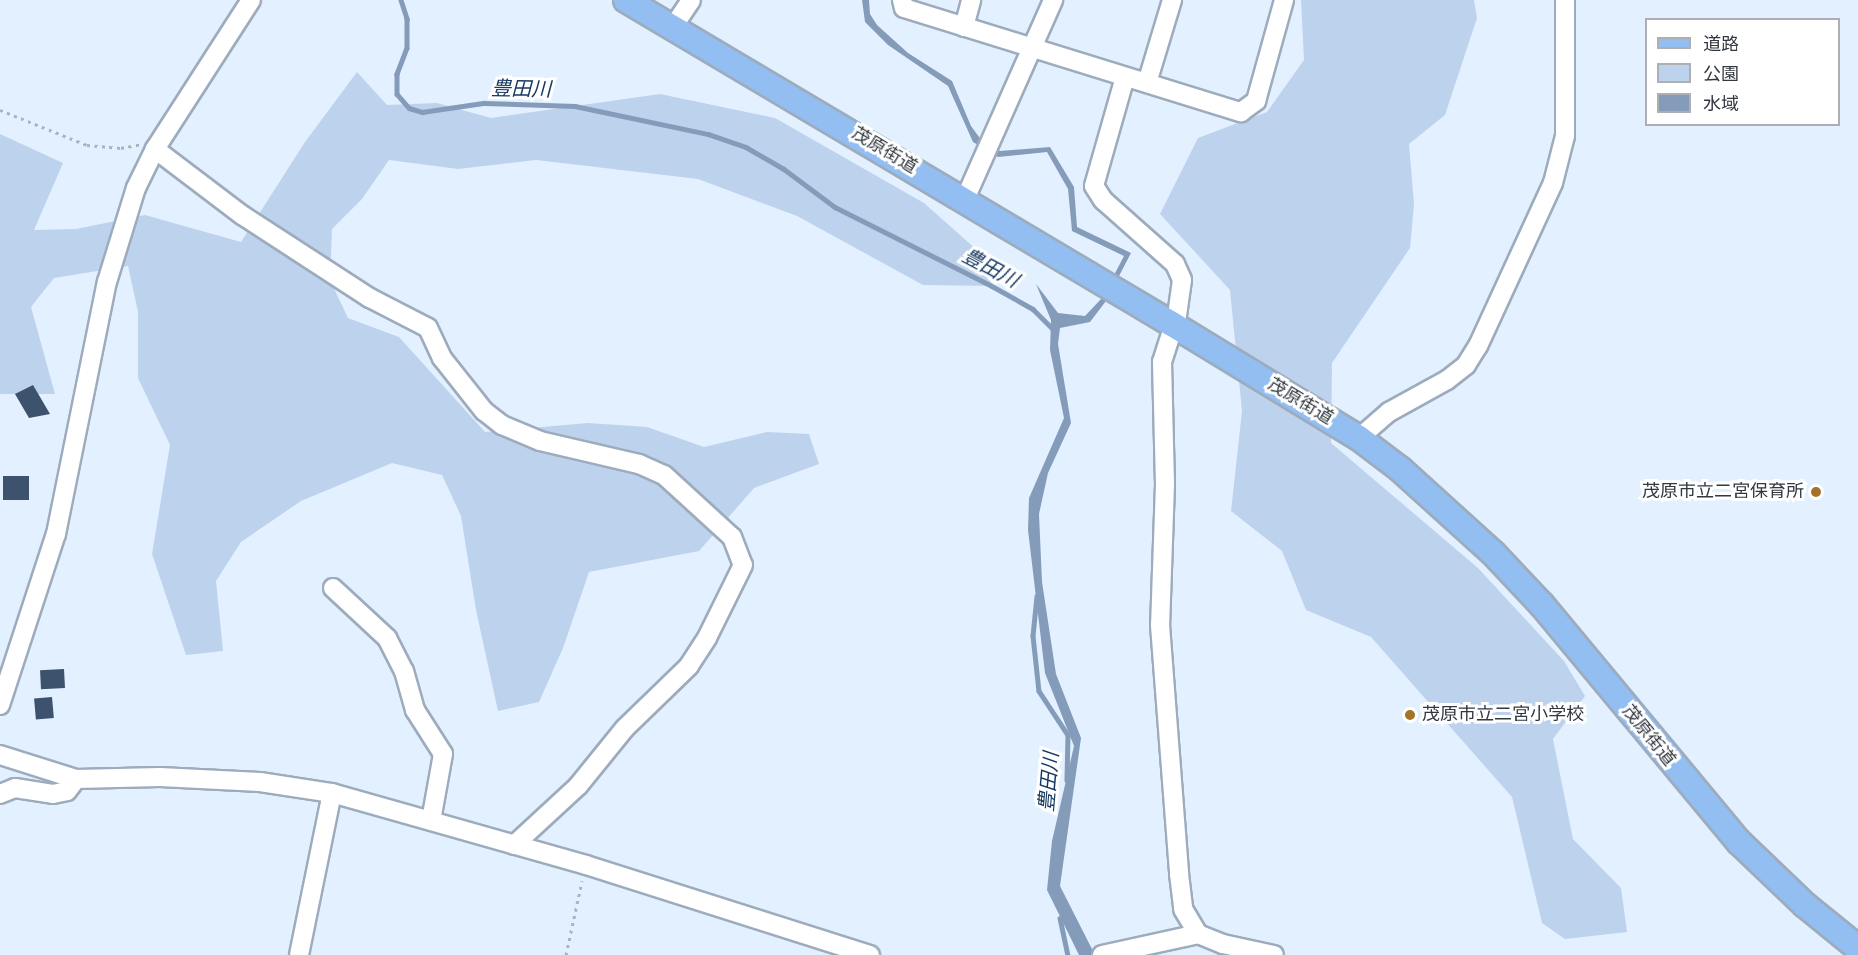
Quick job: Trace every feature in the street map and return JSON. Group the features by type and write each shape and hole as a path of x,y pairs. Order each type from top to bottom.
{"main road":[{"name":"茂原街道","path":"626,0 965,199 1359,438 1493,553 1542,605 1708,809 1780,882 1858,948"}],"street":[{"path":"0,705 56,534 118,240 155,149 251,0"},
{"path":"672,27 691,0"},
{"path":"902,0 904,8 1241,112 1256,101 1284,0"},
{"path":"964,27 972,0"},
{"path":"965,199 1053,0"},
{"path":"1147,83 1172,0"},
{"path":"1359,438 1389,412 1447,380 1466,365 1478,346 1556,173 1565,136 1565,0"},
{"path":"1125,77 1094,186 1103,200 1180,270 1177,315 1172,324 1161,362 1160,396 1165,484 1160,626 1183,909 1198,934"},
{"path":"155,149 242,215 370,298 428,328 442,358 484,411 502,425 540,441 639,464 664,475 732,537 743,565 708,638 689,666 625,728 578,786 514,845"},
{"path":"333,588 387,638 404,671 415,710 443,754 431,821"},
{"path":"0,755 76,779 160,777 260,782 332,793 586,865 870,955"},
{"path":"0,794 15,788 53,794 67,791 76,779"},
{"path":"299,955 332,793"},
{"path":"1102,955 1198,934 1274,955"}],"path":[{"path":"0,110 87,145 121,148 137,143 155,149"},
{"path":"566,955 586,865"}],"green space":[{"path":"1301,0 1474,0 1477,18 1445,115 1409,144 1414,204 1410,248 1332,363 1331,443 1478,568 1564,661 1585,696 1553,739 1573,839 1621,888 1627,932 1565,939 1542,923 1512,797 1371,637 1306,610 1282,551 1231,511 1242,411 1230,290 1160,214 1198,138 1267,112 1304,60"},
{"path":"357,72 387,105 437,103 491,118 660,94 775,118 924,203 977,250 992,286 923,285 797,216 698,179 536,160 458,169 389,160 362,199 332,229 330,280 348,318 399,337 485,432 588,423 647,427 704,447 767,432 809,434 819,464 754,488 699,551 589,572 563,648 539,702 498,711 476,610 461,516 442,475 392,463 301,501 241,542 216,581 223,651 186,655 152,554 170,445 138,378 138,312 128,266 54,278 31,307 55,394 0,394 0,134 63,163 34,230 76,229 145,215 241,242 305,142"}],"water":[{"path":"862,0 869,0 870,14 877,25 908,53 952,81 971,126 982,141 1000,151 1050,147 1074,187 1077,227 1131,253 1106,301 1090,322 1060,328 1058,344 1071,423 1048,473 1039,514 1042,582 1056,674 1081,738 1060,886 1095,955 1079,955 1047,890 1052,841 1074,746 1045,673 1028,530 1029,498 1064,418 1050,350 1051,320 1036,284 1058,313 1085,316 1102,298 1124,256 1072,231 1068,189 1047,152 998,157 973,142 948,86 888,45 865,22"}],"building":[{"path":"33,385 50,414 29,418 15,394"},
{"path":"3,476 29,476 29,500 3,500"},
{"path":"64,669 65,688 41,689 40,670"},
{"path":"52,697 54,718 36,719 34,699"}],"waterway":[{"name":"豊田川","path":"401,0 407,19 407,48 397,74 397,94 409,108 422,112 484,103 575,106 708,134 746,147 784,169 835,207 1033,309 1054,330"},
{"name":"豊田川","path":"1037,596 1033,636 1039,691 1068,735 1067,780"},
{"name":"豊田川","path":"1060,918 1068,955"}],"place":[{"name":"茂原市立二宮保育所","path":"1816,492"},
{"name":"茂原市立二宮小学校","path":"1410,715"}]}
